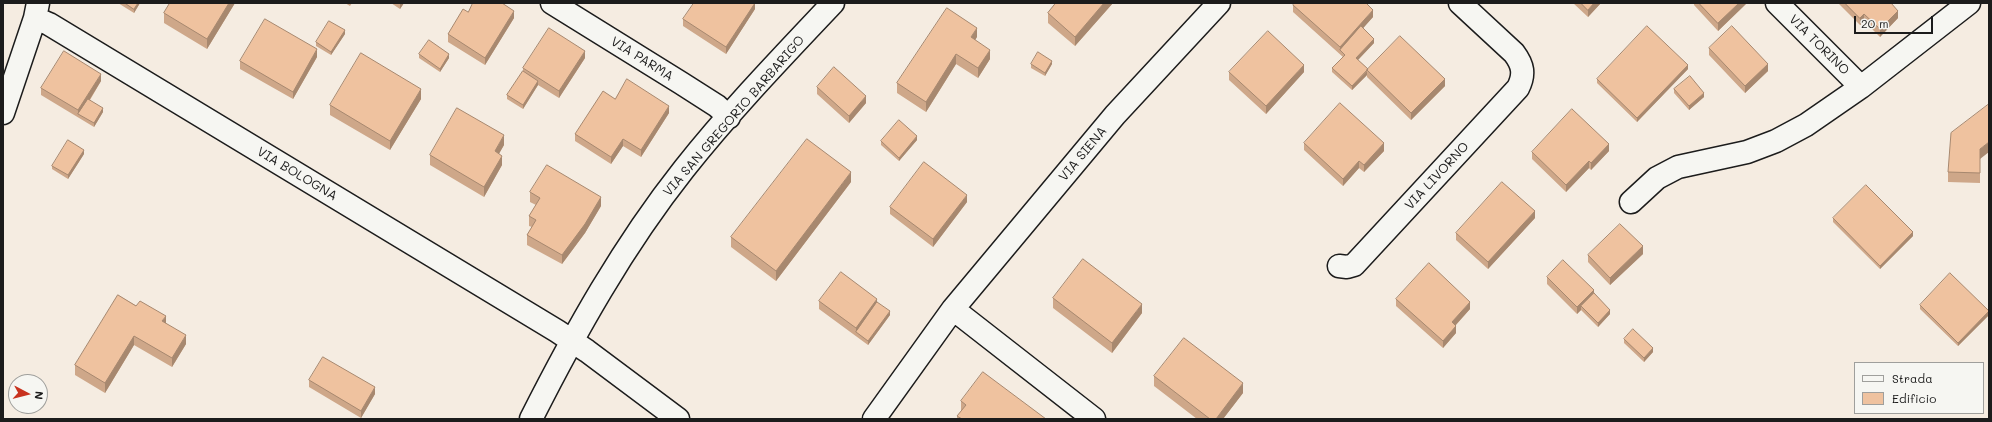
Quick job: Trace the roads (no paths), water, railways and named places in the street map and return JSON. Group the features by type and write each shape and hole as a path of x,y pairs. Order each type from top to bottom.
{"street":[{"name":"VIA PARMA","path":"552,3 699,94 729,117"},
{"name":"VIA SAN GREGORIO BARBARIGO","path":"531,419 571,340 644,223 684,169 729,117 833,3"},
{"name":"VIA SIENA","path":"874,419 952,309 1115,115 1219,3"},
{"name":"VIA LIVORNO","path":"1339,266 1347,267 1354,265 1518,88 1522,81 1523,72 1520,62 1514,53 1460,3"},
{"name":"VIA TORINO","path":"1777,3 1861,87"},
{"path":"1631,202 1657,178 1678,167 1747,152 1776,141 1806,124 1861,87 1969,3"},
{"path":"3,114 36,11"},
{"name":"VIA BOLOGNA","path":"36,11 49,24 587,350 678,419"},
{"path":"952,309 1094,419"}]}
